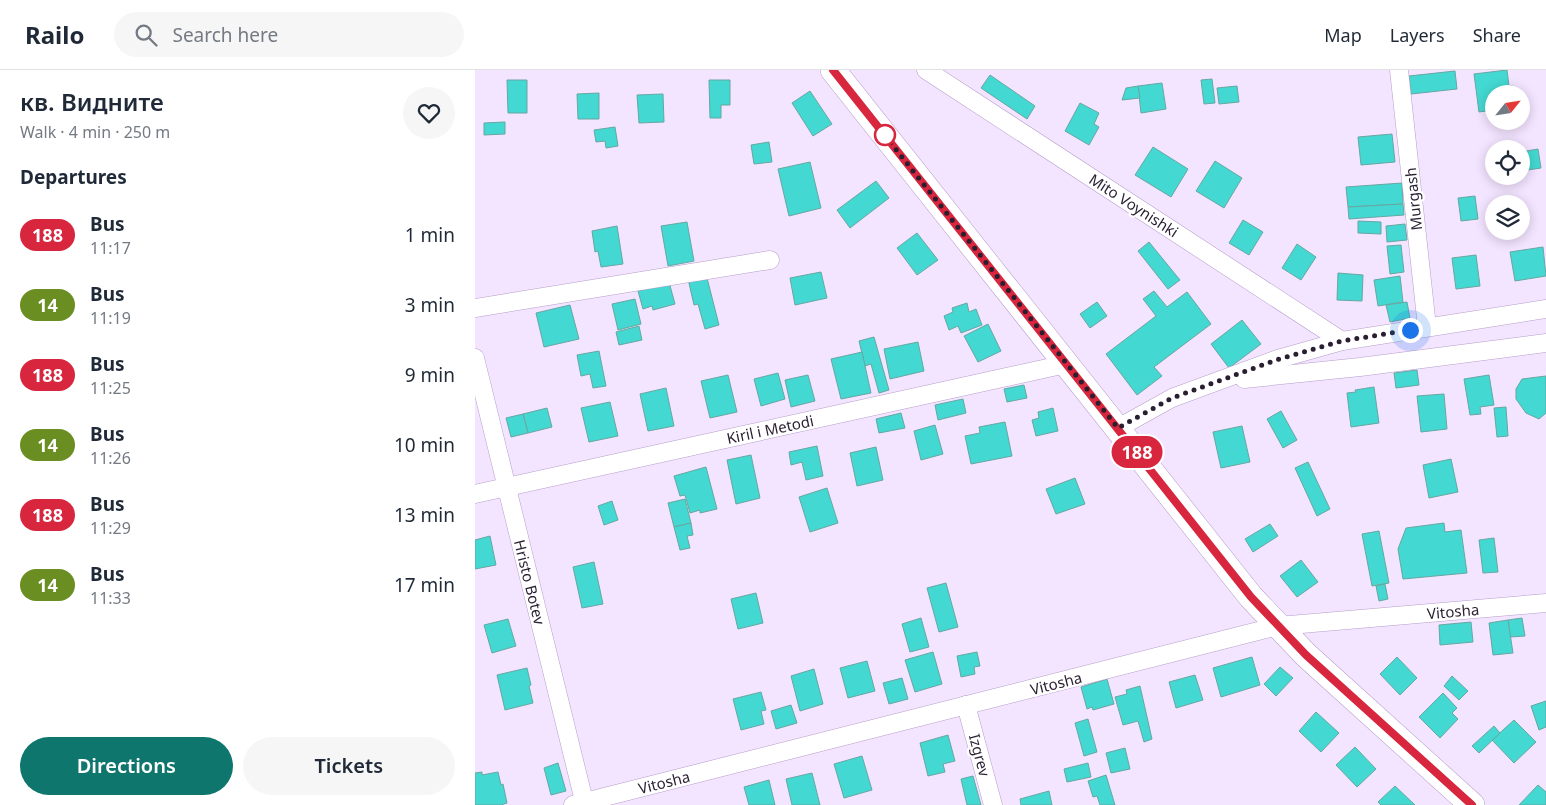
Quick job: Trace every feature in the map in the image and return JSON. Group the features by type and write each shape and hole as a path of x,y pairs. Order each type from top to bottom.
{"street":[{"path":"833,70 1251,597 1306,655 1472,805"},
{"name":"Mito Voynishki","path":"926,70 1342,341"},
{"name":"Murgash","path":"1399,70 1427,327"},
{"path":"475,308 769,260"},
{"path":"1118,428 1172,398 1279,359 1342,341 1546,310"},
{"path":"1219,382 1360,367 1546,343"},
{"name":"Hristo Botev","path":"475,358 581,804"},
{"name":"Kiril i Metodi","path":"475,494 1066,364"},
{"name":"Vitosha","path":"581,804 1278,626 1546,603"},
{"name":"Izgrev","path":"966,705 993,805"}],"building":[{"path":"1507,70 1509,85 1485,85 1485,111 1479,112 1474,74"},
{"path":"1455,71 1457,89 1411,94 1409,76"},
{"path":"990,75 1035,106 1027,119 981,88"},
{"path":"1212,79 1215,103 1204,104 1201,80"},
{"path":"507,80 527,80 527,113 508,113"},
{"path":"709,80 730,80 730,105 721,105 721,118 710,118"},
{"path":"1162,83 1166,109 1141,113 1138,86"},
{"path":"1138,86 1140,98 1122,100 1126,88"},
{"path":"1237,86 1239,102 1219,104 1217,88"},
{"path":"810,91 832,124 813,136 792,103"},
{"path":"599,93 599,119 578,119 577,94"},
{"path":"663,94 664,122 639,123 637,95"},
{"path":"1080,103 1099,113 1094,124 1099,127 1089,145 1065,131"},
{"path":"505,122 505,134 484,135 484,123"},
{"path":"615,127 618,146 606,148 605,141 596,142 594,130"},
{"path":"1392,134 1395,162 1361,165 1358,137"},
{"path":"769,142 772,162 754,164 751,145"},
{"path":"1153,147 1188,169 1171,197 1135,175"},
{"path":"1538,149 1541,168 1530,170 1530,150"},
{"path":"1215,161 1242,178 1224,208 1196,191"},
{"path":"810,162 821,208 789,216 778,169"},
{"path":"876,181 889,198 850,228 837,210"},
{"path":"1402,183 1403,204 1348,207 1346,187"},
{"path":"1475,196 1478,219 1461,221 1458,198"},
{"path":"1403,204 1404,215 1349,219 1348,207"},
{"path":"1243,220 1263,232 1249,255 1229,243"},
{"path":"1358,221 1381,222 1381,234 1358,233"},
{"path":"687,222 694,261 668,266 661,226"},
{"path":"1405,224 1407,240 1387,242 1386,226"},
{"path":"617,226 623,264 601,267 598,251 595,252 592,231"},
{"path":"917,233 938,260 917,275 897,248"},
{"path":"1149,242 1180,280 1168,289 1138,251"},
{"path":"1297,244 1316,257 1301,280 1282,268"},
{"path":"1401,245 1404,272 1390,274 1387,246"},
{"path":"1543,247 1546,276 1515,281 1510,252"},
{"path":"1476,255 1480,286 1456,289 1452,258"},
{"path":"821,272 827,298 795,305 790,278"},
{"path":"1338,273 1363,275 1362,301 1337,300"},
{"path":"706,274 719,325 705,329 698,304 694,305 688,279"},
{"path":"1400,276 1403,302 1378,306 1374,280"},
{"path":"669,282 675,304 653,310 652,306 643,309 638,291"},
{"path":"1154,291 1167,307 1187,292 1211,324 1154,367 1162,376 1137,395 1106,354 1156,316 1143,299"},
{"path":"635,299 641,324 618,330 612,304"},
{"path":"1097,302 1107,316 1090,328 1080,314"},
{"path":"1407,302 1410,318 1390,322 1386,305"},
{"path":"967,303 969,312 976,309 982,325 961,333 958,326 949,330 944,316 953,312 952,308"},
{"path":"570,305 579,339 544,347 536,313"},
{"path":"1242,320 1261,344 1229,368 1211,344"},
{"path":"988,324 1001,351 978,362 964,336"},
{"path":"639,326 642,340 619,345 616,332"},
{"path":"874,337 889,390 879,393 871,364 865,366 859,341"},
{"path":"918,342 924,371 890,379 884,349"},
{"path":"599,351 606,386 593,388 590,374 581,376 577,355"},
{"path":"862,352 871,393 841,399 831,359"},
{"path":"1417,370 1419,385 1396,388 1394,373"},
{"path":"778,373 785,399 761,406 754,379"},
{"path":"728,375 737,412 710,418 701,381"},
{"path":"808,375 815,401 791,407 785,380"},
{"path":"1489,375 1494,405 1480,407 1481,414 1470,415 1464,379"},
{"path":"1546,376 1546,413 1539,419 1526,413 1516,399 1516,389 1522,379"},
{"path":"1024,385 1027,398 1007,402 1004,389"},
{"path":"1374,387 1379,423 1351,427 1347,393"},
{"path":"666,388 674,426 648,431 640,394"},
{"path":"1444,394 1447,429 1421,432 1417,396"},
{"path":"963,399 966,413 938,420 935,405"},
{"path":"610,402 618,436 589,442 581,408"},
{"path":"1506,407 1508,436 1497,437 1494,408"},
{"path":"547,408 552,427 528,433 523,414"},
{"path":"1053,408 1058,431 1036,436 1032,420 1039,418 1038,412"},
{"path":"1281,411 1297,440 1283,448 1267,419"},
{"path":"901,413 905,428 879,433 876,419"},
{"path":"523,414 528,433 511,437 506,418"},
{"path":"1005,422 1012,456 971,464 965,436 980,433 979,427"},
{"path":"935,425 943,454 921,460 914,431"},
{"path":"1242,426 1250,462 1221,468 1213,432"},
{"path":"817,446 823,476 806,480 802,462 791,465 789,452"},
{"path":"876,447 883,480 857,486 850,453"},
{"path":"751,455 760,498 736,504 727,460"},
{"path":"1451,459 1458,492 1429,498 1423,465"},
{"path":"1308,462 1330,509 1317,516 1295,468"},
{"path":"706,467 717,509 700,513 700,510 690,513 685,495 680,496 674,476"},
{"path":"1075,478 1085,504 1056,514 1046,489"},
{"path":"827,488 838,523 810,532 799,497"},
{"path":"685,499 691,523 674,527 668,503"},
{"path":"612,501 618,520 604,525 598,506"},
{"path":"691,523 693,535 687,536 690,548 680,550 674,527"},
{"path":"1444,523 1445,532 1461,530 1467,573 1403,579 1398,549 1406,528"},
{"path":"1270,524 1278,536 1253,552 1245,539"},
{"path":"1379,531 1389,583 1372,586 1362,534"},
{"path":"490,536 496,565 475,569 475,540"},
{"path":"1494,538 1498,572 1483,573 1479,540"},
{"path":"1301,560 1318,582 1297,597 1280,576"},
{"path":"594,562 603,604 582,608 573,567"},
{"path":"946,583 958,627 939,632 927,588"},
{"path":"1385,584 1388,599 1379,601 1376,586"},
{"path":"756,593 763,623 738,629 731,599"},
{"path":"921,618 929,647 910,652 902,624"},
{"path":"1522,618 1525,636 1510,637 1508,620"},
{"path":"508,619 516,646 492,653 484,625"},
{"path":"1508,620 1513,653 1493,655 1489,623"},
{"path":"1471,622 1473,642 1440,645 1439,625"},
{"path":"933,652 942,684 915,692 905,660"},
{"path":"977,652 980,666 974,667 975,674 961,677 957,656"},
{"path":"1252,657 1260,685 1221,697 1213,668"},
{"path":"1397,657 1417,678 1400,695 1380,674"},
{"path":"867,661 875,691 848,698 840,668"},
{"path":"1280,667 1293,678 1276,696 1264,684"},
{"path":"527,668 533,703 505,710 497,675"},
{"path":"814,669 823,704 800,711 791,676"},
{"path":"1195,675 1203,700 1176,708 1169,682"},
{"path":"1452,676 1468,691 1459,700 1444,686"},
{"path":"902,678 908,699 889,704 883,683"},
{"path":"1107,679 1114,704 1093,710 1092,707 1087,709 1081,687"},
{"path":"1140,686 1152,739 1144,742 1138,721 1123,725 1115,697 1127,694 1126,690"},
{"path":"761,692 766,710 761,711 764,724 741,730 733,699"},
{"path":"1443,693 1457,708 1452,713 1458,719 1440,738 1419,717"},
{"path":"1546,701 1546,727 1539,730 1531,706"},
{"path":"791,705 797,723 776,729 771,711"},
{"path":"1316,712 1339,733 1321,752 1299,731"},
{"path":"1088,719 1097,752 1084,756 1075,723"},
{"path":"1514,720 1536,742 1514,763 1492,740"},
{"path":"1494,726 1500,733 1479,753 1472,746"},
{"path":"948,735 955,761 943,764 945,772 928,776 920,743"},
{"path":"1355,747 1376,769 1357,787 1336,765"},
{"path":"1125,748 1130,769 1111,773 1106,753"},
{"path":"862,756 872,790 844,798 834,764"},
{"path":"558,763 566,791 551,795 544,768"},
{"path":"1088,763 1091,777 1067,782 1064,769"},
{"path":"482,772 482,775 498,772 507,803 501,805 475,805 475,773"},
{"path":"812,773 820,805 792,805 786,779"},
{"path":"1106,775 1115,805 1100,805 1097,796 1093,797 1088,781"},
{"path":"973,776 981,805 967,805 961,779"},
{"path":"769,780 775,805 749,805 744,787"},
{"path":"1538,785 1546,792 1546,805 1519,805"},
{"path":"1395,786 1415,805 1381,805 1378,802"},
{"path":"1049,791 1052,805 1021,805 1020,799"}],"bus line":[{"name":"188","path":"833,70 1251,597 1306,655 1472,805"}],"route":[{"path":"885,135 882,132 1118,428 1172,398 1279,359 1342,341 1410,330"}]}
